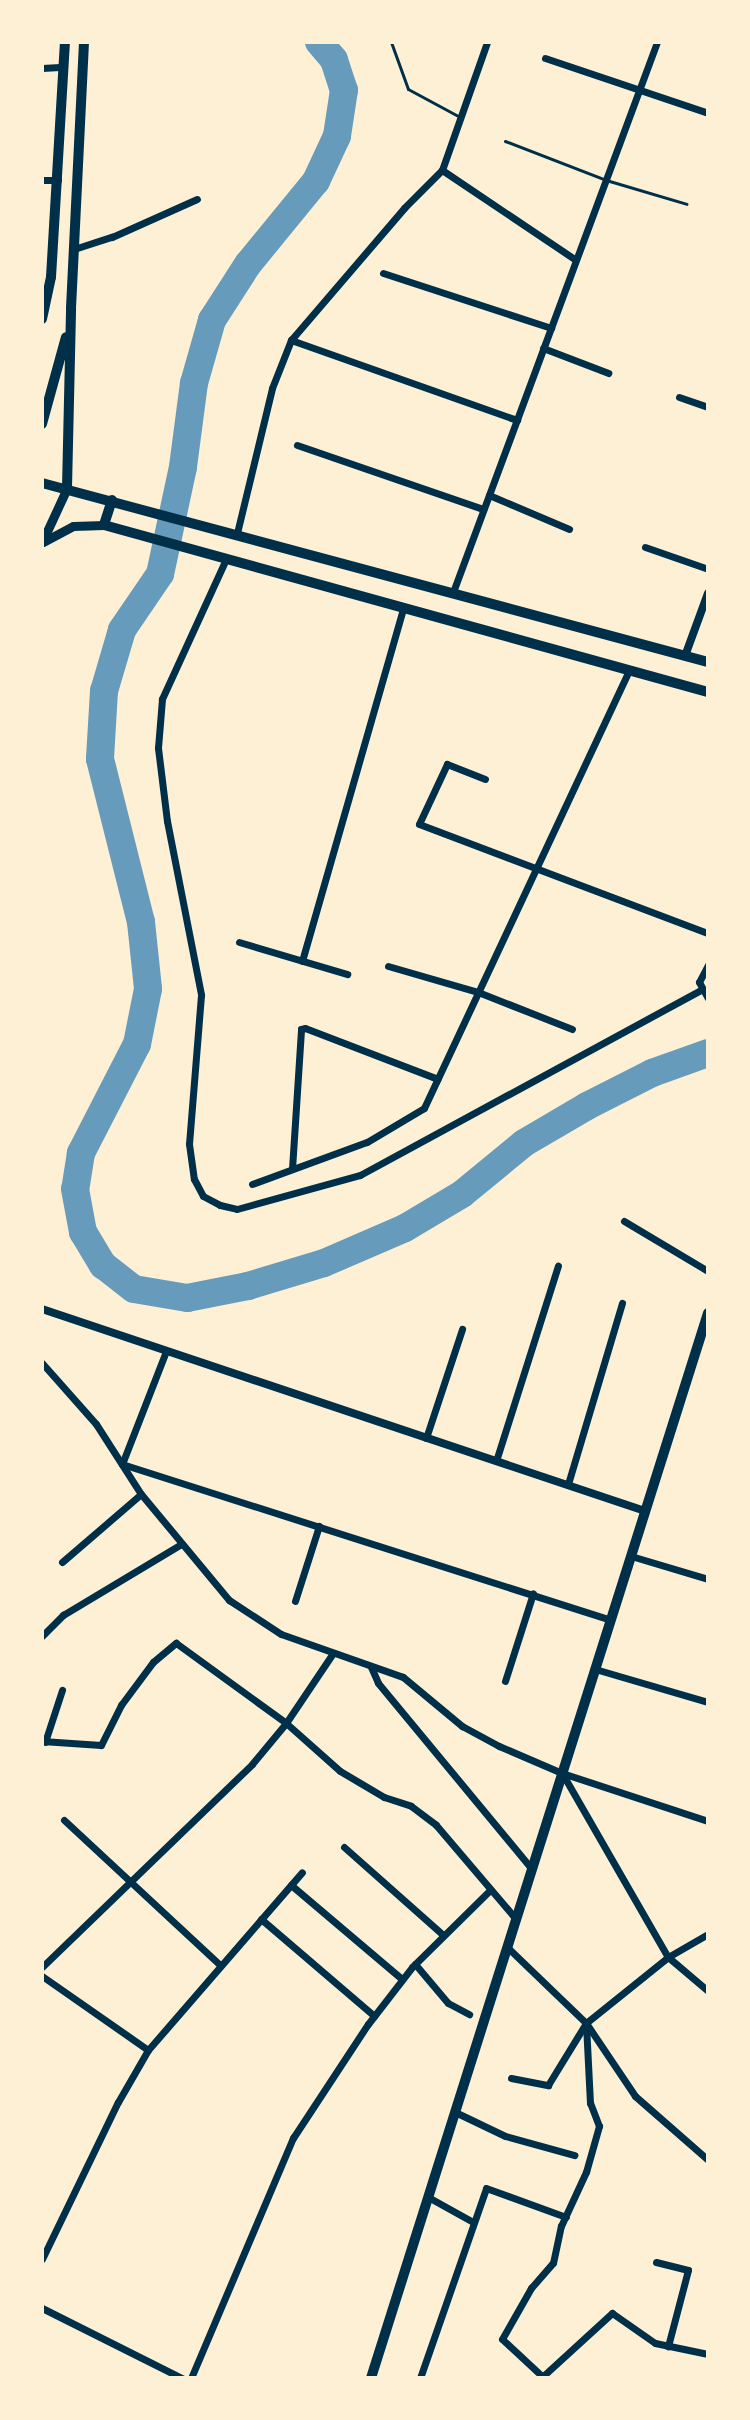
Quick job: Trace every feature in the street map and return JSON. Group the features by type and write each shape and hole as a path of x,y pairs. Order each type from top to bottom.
{"main road":[{"path":"42,319 51,277 65,42"},
{"path":"42,541 67,488 71,308 84,42"},
{"path":"42,424 71,308"},
{"path":"42,483 708,662"},
{"path":"104,525 112,500"},
{"path":"42,541 73,526 104,525 708,692"},
{"path":"371,2378 708,1313"}],"street":[{"path":"237,533 269,400 291,340 442,170 487,42"},
{"path":"453,592 657,42"},
{"path":"545,58 708,113"},
{"path":"42,68 64,67"},
{"path":"442,170 576,260"},
{"path":"42,180 58,180"},
{"path":"74,249 112,237 197,199"},
{"path":"383,273 551,328"},
{"path":"291,340 517,420"},
{"path":"543,348 608,373"},
{"path":"679,397 708,407"},
{"path":"297,445 483,509"},
{"path":"489,495 569,529"},
{"path":"645,547 708,569"},
{"path":"226,559 162,699 158,748 167,821 201,995 189,1144 194,1179 203,1196 237,1209 360,1175 701,990"},
{"path":"685,656 708,593"},
{"path":"302,961 403,608"},
{"path":"252,1184 367,1142 424,1108 629,670"},
{"path":"485,779 447,764 419,824 708,933"},
{"path":"239,942 347,974"},
{"path":"708,965 700,974 701,990 708,998"},
{"path":"388,966 478,992 572,1029"},
{"path":"292,1169 301,1029 438,1079"},
{"path":"624,1221 708,1271"},
{"path":"496,1461 558,1266"},
{"path":"568,1484 622,1303"},
{"path":"42,1309 645,1511"},
{"path":"426,1438 462,1329"},
{"path":"122,1464 166,1351"},
{"path":"42,1363 96,1424 141,1494 229,1600 281,1634 415,1684 462,1726 562,1773 708,1821"},
{"path":"122,1464 611,1620"},
{"path":"62,1562 141,1494"},
{"path":"295,1601 319,1526"},
{"path":"42,1636 63,1615 181,1544"},
{"path":"631,1556 708,1579"},
{"path":"505,1681 533,1593"},
{"path":"62,1690 44,1742 101,1745 121,1705 153,1662 176,1643 286,1723 340,1771 384,1797 411,1806 436,1825 516,1919"},
{"path":"42,1967 252,1764 286,1723 333,1653"},
{"path":"371,1667 378,1683 532,1869"},
{"path":"595,1669 708,1702"},
{"path":"562,1773 668,1957 708,1991"},
{"path":"64,1820 220,1965"},
{"path":"344,1847 443,1935"},
{"path":"42,2259 118,2102 148,2050 302,1872"},
{"path":"291,1885 402,1979"},
{"path":"191,2378 293,2138 402,1979 490,1890"},
{"path":"261,1919 374,2016"},
{"path":"511,2078 548,2085 586,2023 668,1957 708,1934"},
{"path":"507,1947 586,2023 635,2096 708,2160"},
{"path":"415,1964 448,2003 469,2014"},
{"path":"42,1976 148,2050"},
{"path":"586,2023 590,2103 599,2126 553,2263 531,2288 502,2339 543,2378 612,2313 655,2343 708,2354"},
{"path":"455,2112 505,2136 574,2155"},
{"path":"420,2378 486,2188 566,2217"},
{"path":"428,2197 473,2222"},
{"path":"656,2262 688,2270 668,2346"},
{"path":"42,2308 182,2378"}],"lane":[{"path":"391,42 408,89 460,117"},
{"path":"505,141 606,180 687,204"}],"waterway":[{"path":"319,42 334,60 344,90 337,136 316,181 248,264 212,320 194,383 183,467 160,574 122,630 104,691 100,759 141,922 148,989 137,1044 81,1153 75,1189 83,1232 103,1265 134,1289 187,1298 248,1286 324,1263 405,1228 462,1194 524,1143 587,1106 652,1073 708,1053"}]}
